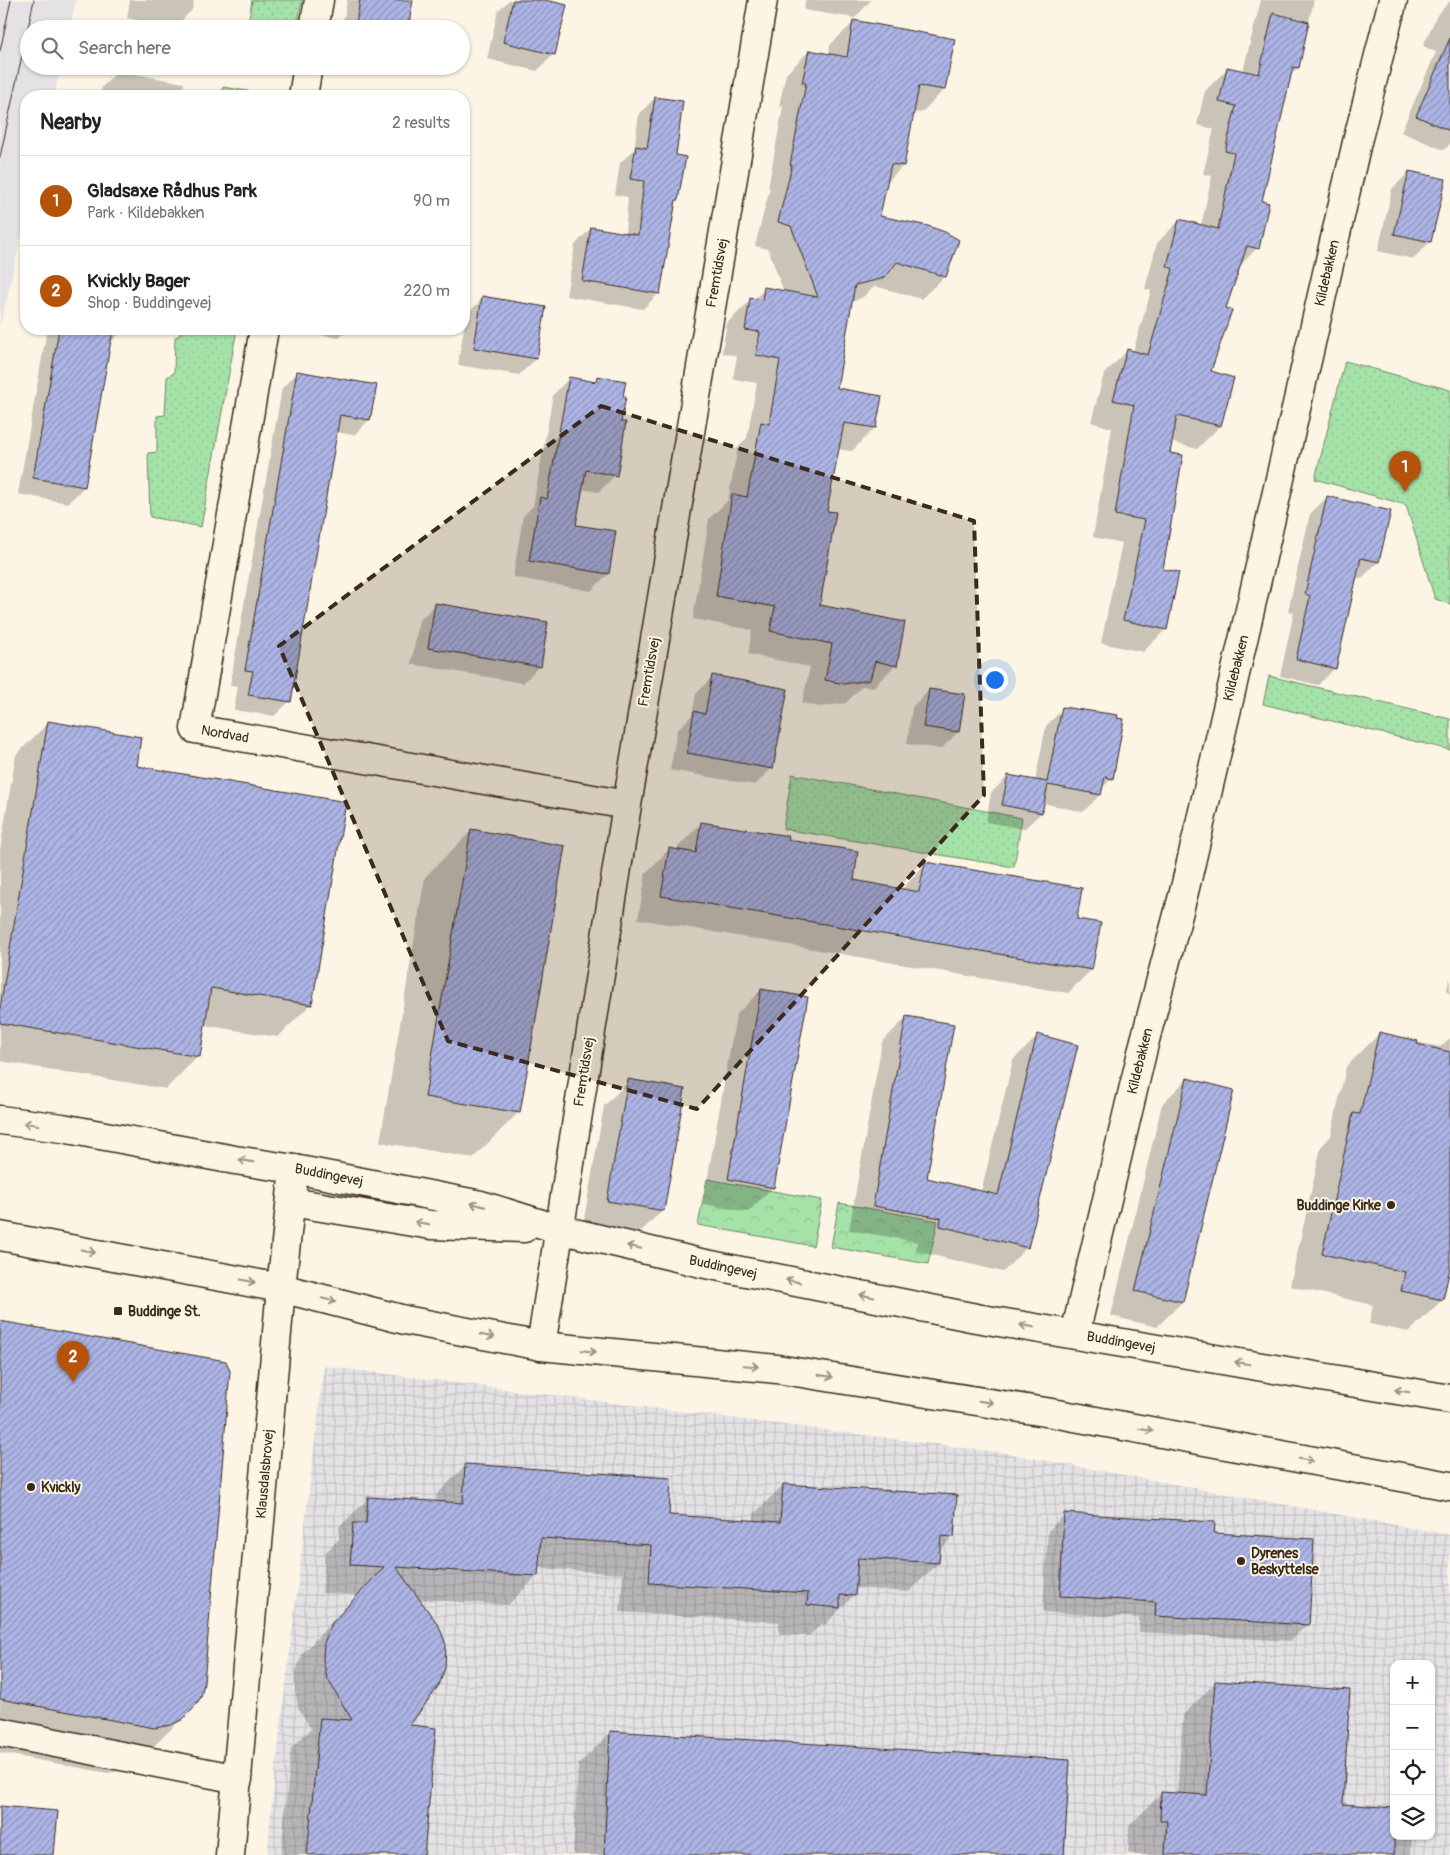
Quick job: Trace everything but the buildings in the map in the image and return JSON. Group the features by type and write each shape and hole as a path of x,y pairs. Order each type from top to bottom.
{"street":[{"path":"316,20 319,0"},
{"name":"Fremtidsvej","path":"541,1346 558,1229 627,804 763,0"},
{"name":"Kildebakken","path":"1075,1334 1144,1044 1185,888 1250,613 1355,151 1393,0"},
{"path":"304,90 306,75"},
{"name":"Nordvad","path":"263,335 195,730 627,804"},
{"name":"Buddingevej","path":"0,1120 62,1128 294,1169 480,1205 558,1229 711,1265 976,1318 1450,1399"},
{"name":"Klausdalsbrovej","path":"230,1855 294,1169"},
{"path":"291,1202 431,1225 558,1229"},
{"path":"0,1236 282,1288 404,1320 541,1346 777,1369 1058,1414 1450,1486"},
{"path":"0,1732 238,1779"}],"highlighted area":[{"path":"601,406 974,521 984,795 697,1109 448,1041 279,646"}],"shaded area":[{"path":"0,0 76,0 71,20 20,20 20,75 58,75 55,90 20,90 20,241 0,328"},
{"path":"324,1366 1005,1453 1450,1535 1450,1855 267,1855"}],"green space":[{"path":"252,0 302,0 299,20 249,20"},
{"path":"223,87 241,90 223,90"},
{"path":"180,335 236,335 201,527 150,517 148,453 157,452 157,416 165,415 167,377 174,373 175,337"},
{"path":"1345,361 1450,390 1450,604 1435,599 1406,505 1315,479"},
{"path":"1269,676 1450,719 1450,750 1263,704"},
{"path":"792,774 1022,818 1014,867 783,829"},
{"path":"707,1179 822,1200 813,1246 698,1225"},
{"path":"839,1203 938,1221 928,1264 831,1247"}],"tram line":[{"path":"0,51 11,0"},
{"path":"30,20 34,0"},
{"path":"0,157 20,65"}],"place":[{"name":"Gladsaxe Rådhus Park","path":"1405,492"},
{"name":"Buddinge Kirke","path":"1391,1205"},
{"name":"Buddinge St.","path":"118,1311"},
{"name":"Kvickly Bager","path":"73,1382"},
{"name":"Kvickly","path":"31,1487"},
{"name":"Dyrenes Beskyttelse","path":"1241,1561"}]}
